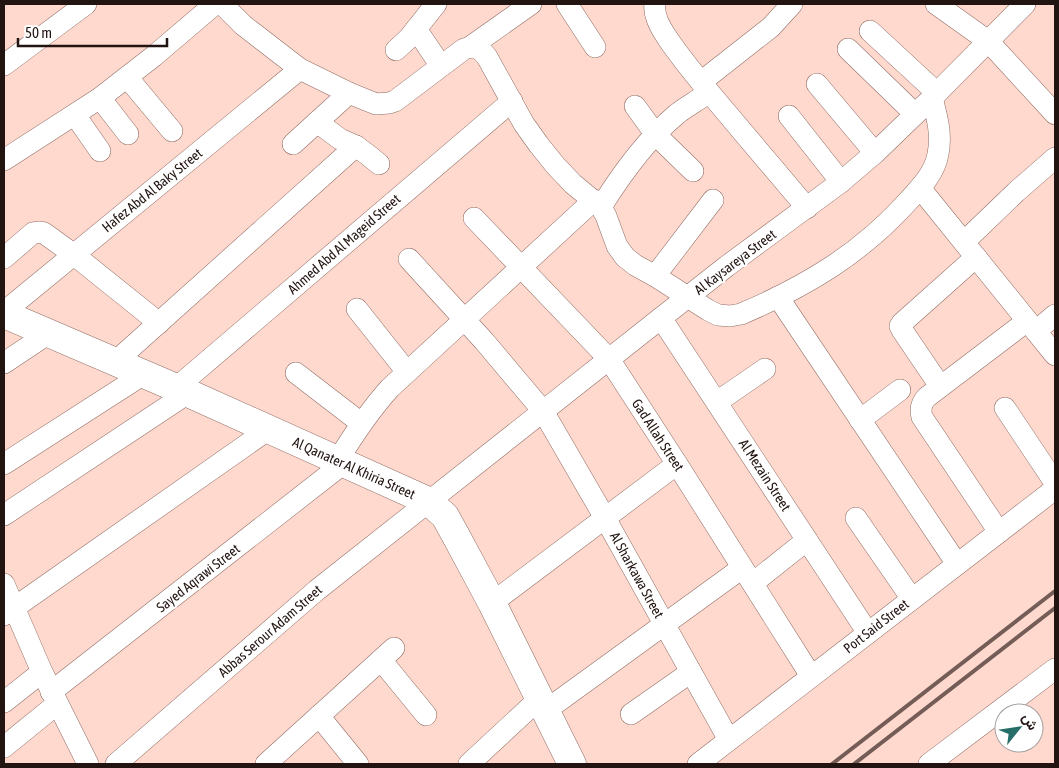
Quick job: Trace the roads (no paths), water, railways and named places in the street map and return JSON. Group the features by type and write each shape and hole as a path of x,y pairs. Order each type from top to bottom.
{"main road":[{"name":"Al Qanater Al Khiria Street","path":"4,313 182,390 428,501 445,516 492,603 572,764"}],"street":[{"path":"4,64 86,4"},
{"path":"4,160 100,98 154,56 214,4"},
{"path":"222,4 243,26 300,69 348,93 376,104 390,103 401,97 464,49 477,47 483,51 524,124 539,145 555,165 597,204 606,216 617,246 625,257 708,310 718,315 730,316 741,314 778,297 831,269 879,232 900,211 931,173 938,156 940,138 934,95 870,31"},
{"path":"396,50 409,38 436,4"},
{"path":"567,4 595,48"},
{"path":"654,4 656,17 665,34 705,87 807,208"},
{"path":"341,462 361,423 385,393 521,267 597,204 656,135 705,87 771,28 792,4"},
{"path":"936,4 988,41 1055,114"},
{"name":"Al Kaysareya Street","path":"428,501 727,266 841,182 875,153 1025,4"},
{"path":"470,47 522,6"},
{"path":"416,28 441,66"},
{"path":"848,49 915,114"},
{"name":"Hafez Abd Al Baky Street","path":"4,313 73,254 300,69"},
{"path":"127,77 172,131"},
{"path":"817,84 875,153"},
{"path":"293,144 348,93"},
{"path":"100,98 128,134"},
{"name":"Ahmed Abd Al Mageid Street","path":"4,516 182,390 512,101"},
{"path":"635,106 656,135 693,171"},
{"path":"75,114 100,151"},
{"path":"789,116 841,182"},
{"path":"317,122 340,139 356,146 379,164"},
{"path":"115,362 356,146"},
{"path":"940,386 900,326 970,249 1016,192 1055,158"},
{"path":"920,188 1055,355"},
{"path":"655,276 713,200"},
{"name":"Gad Allah Street","path":"474,218 609,359 811,676"},
{"path":"4,258 33,233 40,232 73,254 158,323"},
{"name":"Al Sharkawa Street","path":"409,258 543,411 729,740"},
{"path":"778,297 957,564"},
{"path":"357,309 407,372"},
{"path":"999,532 920,412 923,401 940,386 1032,326 1055,315"},
{"name":"Al Mezain Street","path":"661,318 868,633"},
{"path":"4,363 48,333"},
{"path":"717,402 765,369"},
{"path":"296,373 361,423"},
{"path":"4,464 144,374"},
{"path":"860,420 900,390"},
{"path":"1005,408 1055,483"},
{"path":"9,611 269,429"},
{"name":"Sayed Aqrawi Street","path":"4,747 54,698 341,462"},
{"path":"492,603 677,464"},
{"name":"Port Said Street","path":"698,764 1055,489"},
{"name":"Abbas Serour Adam Street","path":"116,764 317,590 428,501"},
{"path":"856,518 912,600"},
{"path":"469,764 542,705 664,624 807,540"},
{"path":"4,584 9,611 88,764"},
{"path":"266,764 388,654 426,715"},
{"path":"929,764 1055,671"},
{"path":"4,702 42,672"},
{"path":"630,714 691,672"},
{"path":"319,716 358,764"}],"railway":[{"path":"832,764 1055,591"},
{"path":"854,764 1055,608"}]}
